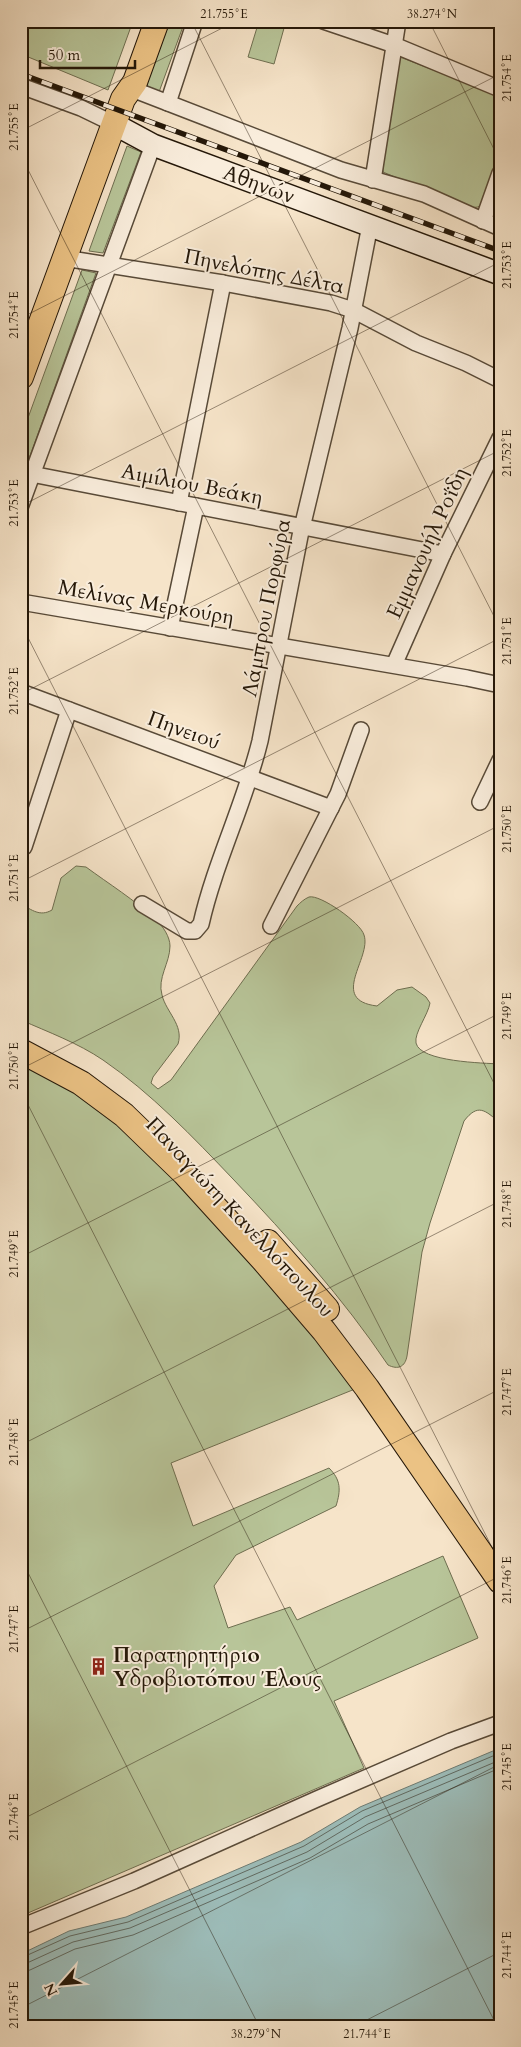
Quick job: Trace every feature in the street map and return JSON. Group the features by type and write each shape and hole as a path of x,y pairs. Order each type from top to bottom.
{"main road":[{"path":"127,94 124,78 143,21"},
{"path":"21,377 114,124 157,21"},
{"name":"Παναγιώτη Κανελλόπουλου","path":"21,1035 92,1073 137,1107 193,1162 291,1266 343,1330 407,1421 477,1546"},
{"name":"Παναγιώτη Κανελλόπουλου","path":"21,1051 81,1083 118,1110 154,1143 212,1203 296,1298 340,1352 387,1416 500,1581"}],"street":[{"path":"168,103 195,21"},
{"path":"323,21 394,45 500,89"},
{"path":"373,180 398,21"},
{"name":"Αθηνών","path":"21,86 81,108 153,145 500,274"},
{"path":"127,94 168,103 341,170 424,194 500,228"},
{"path":"21,505 27,474 110,264 153,145"},
{"path":"483,220 500,173"},
{"name":"Λάμπρου Πορφύρα","path":"142,904 187,931 192,932 198,929 250,777 265,721 302,526 354,310 370,226"},
{"name":"Πηνελόπης Δέλτα","path":"64,258 223,283 321,301 354,310 416,343 466,362 500,380"},
{"path":"178,503 223,283"},
{"name":"Εμμανουήλ Ροΐδη","path":"394,665 443,554 500,438"},
{"name":"Αιμίλιου Βεάκη","path":"27,474 443,554"},
{"path":"170,628 196,506"},
{"name":"Μελίνας Μερκούρη","path":"21,602 394,665 500,685"},
{"name":"Πηνειού","path":"21,692 331,808"},
{"path":"24,846 69,710"},
{"path":"271,926 331,808 361,730"},
{"path":"480,802 500,760"},
{"path":"21,1927 134,1881 451,1741 500,1723"}],"green space":[{"path":"21,21 133,21 108,90 21,54"},
{"path":"170,21 185,21 159,92 146,86"},
{"path":"259,21 286,21 274,64 248,57"},
{"path":"400,57 500,96 500,148 482,204 478,207 469,208 383,172 382,159"},
{"path":"127,146 141,152 103,253 89,251"},
{"path":"82,270 96,273 26,467 21,466 21,437"},
{"path":"76,866 86,867 122,892 161,925 169,939 170,946 161,989 164,1001 177,1025 179,1037 178,1044 153,1077 151,1083 158,1089 171,1080 297,906 309,897 322,900 340,910 356,924 364,935 363,955 353,987 355,996 363,1002 377,1006 397,990 412,987 426,997 430,1003 416,1039 420,1049 440,1058 500,1064 500,1123 482,1110 473,1112 464,1121 422,1252 407,1356 403,1365 395,1367 388,1365 353,1316 295,1246 218,1163 155,1101 103,1060 63,1038 21,1020 21,904 40,913 52,910 61,878"},
{"path":"21,1062 103,1109 186,1190 360,1387 171,1463 193,1526 329,1468 338,1481 339,1495 336,1506 236,1555 214,1586 228,1628 290,1607 297,1620 443,1556 478,1638 334,1701 364,1768 21,1916"}],"water":[{"path":"500,1748 500,2026 21,2026 21,1954 69,1931 126,1917 301,1842 360,1807"}],"railway":[{"path":"21,74 500,251"}],"place":[{"name":"Παρατηρητήριο Υδροβιοτόπου Έλους","path":"99,1667"}]}
